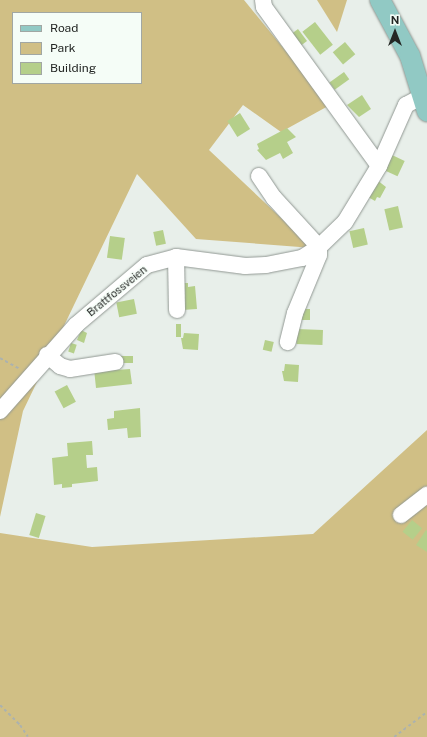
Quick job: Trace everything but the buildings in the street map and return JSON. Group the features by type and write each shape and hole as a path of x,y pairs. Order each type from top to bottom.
{"main road":[{"path":"380,0 405,44 425,104"}],"street":[{"path":"263,0 264,7 379,166"},
{"name":"Brattfossveien","path":"0,411 47,355 76,325 130,277 147,266 176,257 245,266 266,266 302,258 319,247 344,222 379,166 406,104 425,104"},
{"path":"259,176 274,198 319,247 319,255 295,313 288,342"},
{"path":"176,257 177,310"},
{"path":"47,355 60,366 70,369 115,362"},
{"path":"401,515 427,495"}],"path":[{"path":"0,358 30,375"},
{"path":"0,705 20,725 28,737"},
{"path":"394,737 427,712"}],"green space":[{"path":"0,0 244,0 330,105 281,132 243,105 209,150 313,248 196,239 137,174 23,411 0,517"},
{"path":"317,0 347,0 337,32"},
{"path":"427,430 427,737 0,737 0,533 92,547 313,534"}]}
